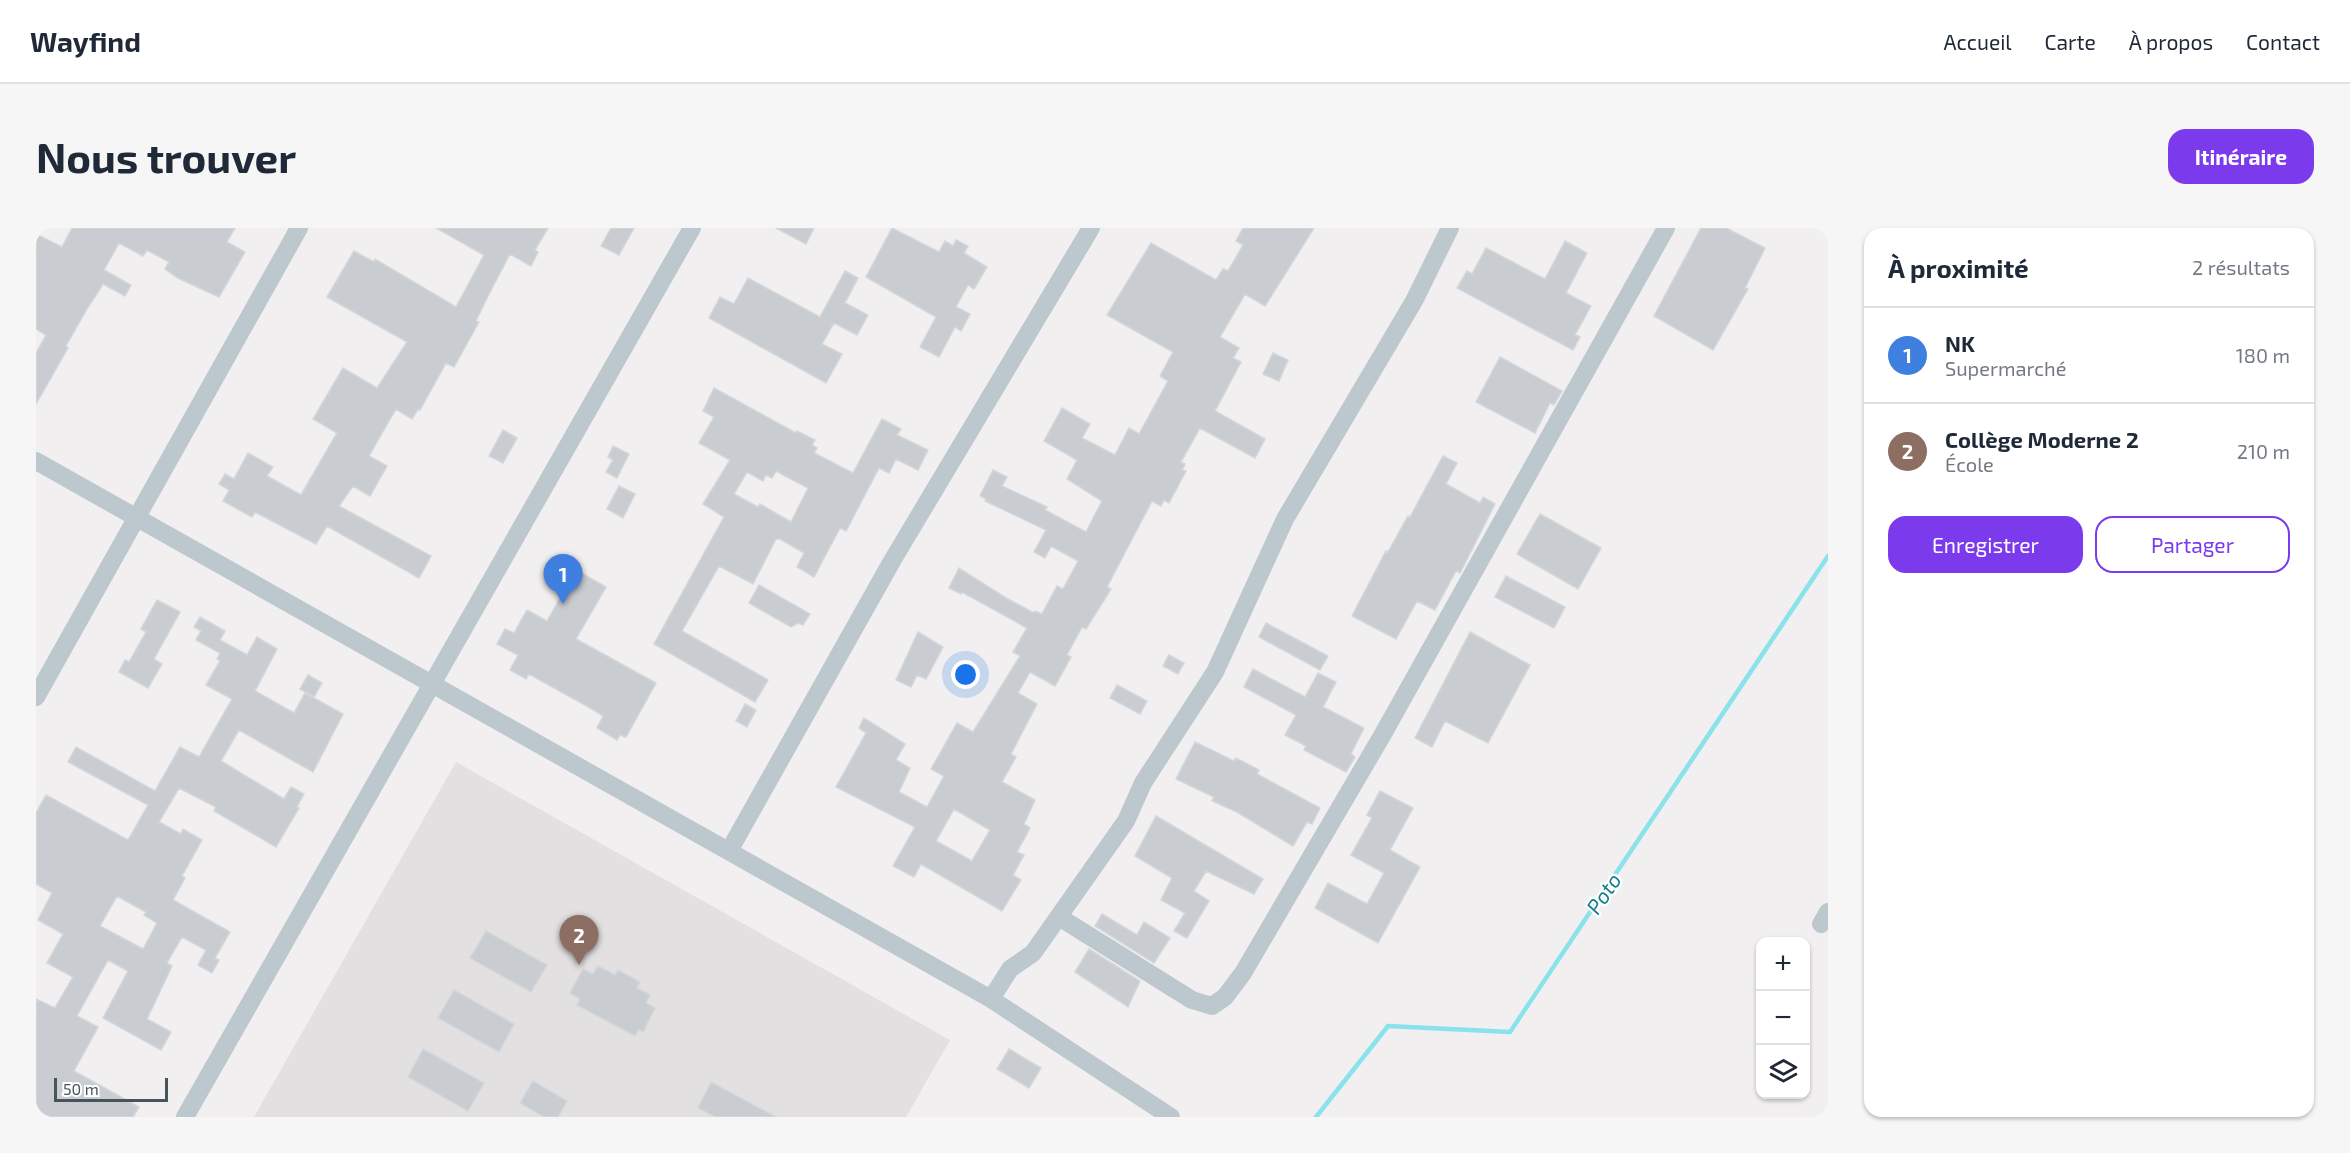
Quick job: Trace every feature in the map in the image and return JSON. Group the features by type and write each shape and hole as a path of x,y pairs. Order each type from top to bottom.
{"street":[{"path":"36,697 134,518 299,228"},
{"path":"185,1117 692,228"},
{"path":"729,851 892,561 1091,228"},
{"path":"991,999 1010,969 1033,953 1126,821 1143,783 1215,672 1285,519 1414,301 1450,228"},
{"path":"1059,917 1192,1000 1212,1006 1225,997 1243,973 1383,734 1666,228"},
{"path":"36,461 991,999 1171,1117"}],"shaded area":[{"path":"456,762 950,1040 906,1117 254,1117"}],"building":[{"path":"72,228 235,228 227,242 245,252 219,297 178,278 165,269 169,262 147,250 143,256 119,243 104,270 131,285 125,296 103,284 66,346 68,348 36,404 36,353 46,335 36,329 36,234 62,247"},
{"path":"436,228 548,228 535,250 538,252 531,266 510,254 476,321 479,322 454,367 446,363 420,410 418,409 412,419 396,409 369,456 387,466 370,496 353,486 339,506 431,556 419,578 327,526 316,544 255,512 252,517 223,501 229,490 219,484 225,474 234,479 248,453 273,467 267,476 301,495 337,433 313,419 343,368 377,388 407,342 327,297 354,251 374,262 375,259 456,307 484,255"},
{"path":"611,228 634,228 619,255 601,246"},
{"path":"776,228 814,228 806,244"},
{"path":"892,228 939,252 945,241 953,246 956,240 968,246 964,253 987,267 974,289 968,285 956,307 970,314 961,331 955,327 939,357 920,347 936,317 866,277"},
{"path":"1243,228 1314,228 1265,306 1245,294 1220,337 1239,348 1233,358 1241,362 1215,411 1265,439 1255,458 1200,428 1181,462 1185,464 1182,470 1186,471 1169,503 1164,500 1161,506 1152,501 1107,587 1111,589 1086,629 1082,627 1067,655 1071,657 1055,686 1030,672 1018,693 1037,704 1011,754 1016,757 1002,782 1035,800 1024,824 1030,828 1017,852 1024,855 1013,875 1021,880 1002,911 921,864 914,877 893,866 915,827 836,787 866,733 859,728 864,718 905,744 896,760 910,768 899,792 927,807 944,776 931,769 957,723 973,732 1020,656 1013,652 1027,628 962,592 961,594 949,588 959,568 1006,598 1034,613 1035,611 1042,614 1057,586 1063,589 1078,561 1051,546 1045,558 1034,552 1046,530 985,501 986,499 980,496 993,470 1007,477 1002,486 1047,507 1045,510 1086,532 1102,501 1067,479 1077,460 1044,441 1062,408 1090,424 1082,438 1115,455 1129,428 1139,434 1168,381 1160,376 1173,352 1107,315 1151,243 1216,280 1223,269 1228,271 1243,245 1236,241","holes":["954,809 990,830 972,861 936,841"]},
{"path":"1701,228 1726,228 1765,248 1745,288 1748,289 1713,350 1654,316"},
{"path":"1565,241 1587,253 1566,293 1591,306 1575,335 1580,337 1573,350 1457,288 1467,271 1472,274 1486,248 1545,279"},
{"path":"845,271 858,278 845,303 868,315 857,335 834,323 822,344 842,354 826,383 709,318 720,297 734,304 748,278 820,317"},
{"path":"1273,353 1288,360 1279,381 1263,374"},
{"path":"1500,357 1562,391 1554,405 1550,403 1535,433 1476,402"},
{"path":"714,388 796,433 797,431 815,440 812,445 817,448 814,453 853,473 882,419 901,429 897,435 928,450 918,470 896,459 889,473 879,468 846,531 840,528 814,577 797,567 804,553 780,539 776,539 753,584 719,566 682,631 768,680 755,702 654,644 724,517 703,504 730,460 699,443 714,417 703,411","holes":["776,471 808,488 791,522 760,504 758,507 734,494 747,472 763,481 766,475 772,478"]},
{"path":"503,430 517,438 503,463 489,456"},
{"path":"613,446 629,454 617,478 606,472 613,460 608,457"},
{"path":"1443,456 1457,463 1446,484 1480,503 1483,497 1495,504 1460,573 1456,571 1435,610 1417,601 1396,639 1352,616 1386,551 1388,552 1408,516 1410,517"},
{"path":"619,486 635,494 623,518 607,509"},
{"path":"1540,514 1601,548 1578,589 1517,554"},
{"path":"576,570 606,587 576,639 656,683 626,737 620,735 617,740 597,728 603,716 529,674 526,679 510,670 518,655 497,644 505,629 514,633 527,610 547,621"},
{"path":"1506,576 1565,607 1554,628 1495,597"},
{"path":"759,585 810,614 803,625 798,623 791,627 749,603"},
{"path":"157,600 180,612 154,659 162,664 148,688 119,672 125,660 129,662 146,632 141,629"},
{"path":"200,617 225,631 220,640 247,655 257,637 277,649 255,691 294,713 305,693 343,714 313,772 239,730 221,761 284,799 291,787 304,794 297,807 299,808 276,847 214,811 216,807 179,788 159,822 181,834 183,829 202,840 182,876 185,878 173,900 230,932 215,958 219,960 212,973 198,965 206,950 182,937 167,963 172,966 147,1019 171,1032 161,1050 103,1018 128,971 108,960 77,1016 98,1027 74,1071 139,1107 133,1117 43,1117 36,1113 36,999 55,1008 73,977 47,963 63,934 38,920 52,893 36,884 36,813 46,795 128,840 148,805 68,762 76,747 155,791 180,747 199,757 232,699 206,685 220,661 217,659 220,653 196,640 201,631 194,627","holes":["117,896 146,912 144,915 157,923 143,949 100,926"]},
{"path":"1266,623 1328,656 1320,670 1259,637"},
{"path":"918,632 943,647 926,679 917,675 911,687 896,680"},
{"path":"1470,632 1530,665 1488,743 1445,721 1432,747 1415,738"},
{"path":"1169,655 1184,663 1178,674 1163,666"},
{"path":"1253,669 1305,697 1318,673 1336,682 1323,707 1364,728 1351,754 1355,757 1346,772 1304,750 1306,746 1285,735 1296,715 1244,687"},
{"path":"308,675 322,683 314,697 300,689"},
{"path":"1117,685 1147,701 1140,714 1110,698"},
{"path":"745,704 756,710 747,727 736,721"},
{"path":"1195,742 1259,770 1257,774 1320,808 1312,824 1307,822 1293,846 1237,812 1212,801 1214,797 1176,779"},
{"path":"1380,791 1413,808 1390,850 1420,867 1378,943 1315,908 1328,883 1367,904 1384,873 1351,855 1372,818 1367,815"},
{"path":"1156,816 1263,879 1254,894 1206,871 1194,891 1209,901 1187,938 1174,931 1185,913 1161,900 1172,878 1135,856"},
{"path":"1102,914 1137,935 1144,922 1170,938 1154,963 1095,926"},
{"path":"486,931 547,965 531,992 470,958"},
{"path":"1089,949 1140,981 1128,1007 1075,972"},
{"path":"598,966 615,975 618,970 640,982 637,988 650,995 646,1003 655,1008 643,1032 639,1029 635,1036 577,1005 580,999 570,993 583,969 593,974"},
{"path":"454,990 514,1024 499,1052 438,1018"},
{"path":"423,1049 484,1083 468,1111 408,1077"},
{"path":"1009,1049 1041,1068 1029,1088 997,1069"},
{"path":"533,1081 567,1101 558,1117 544,1117 520,1103"},
{"path":"711,1082 776,1117 715,1117 698,1108"}],"waterway":[{"name":"Poto","path":"1316,1117 1388,1026 1510,1032 1828,556"}],"place":[{"name":"NK","path":"563,604"},
{"name":"Collège Moderne 2","path":"579,965"}]}
